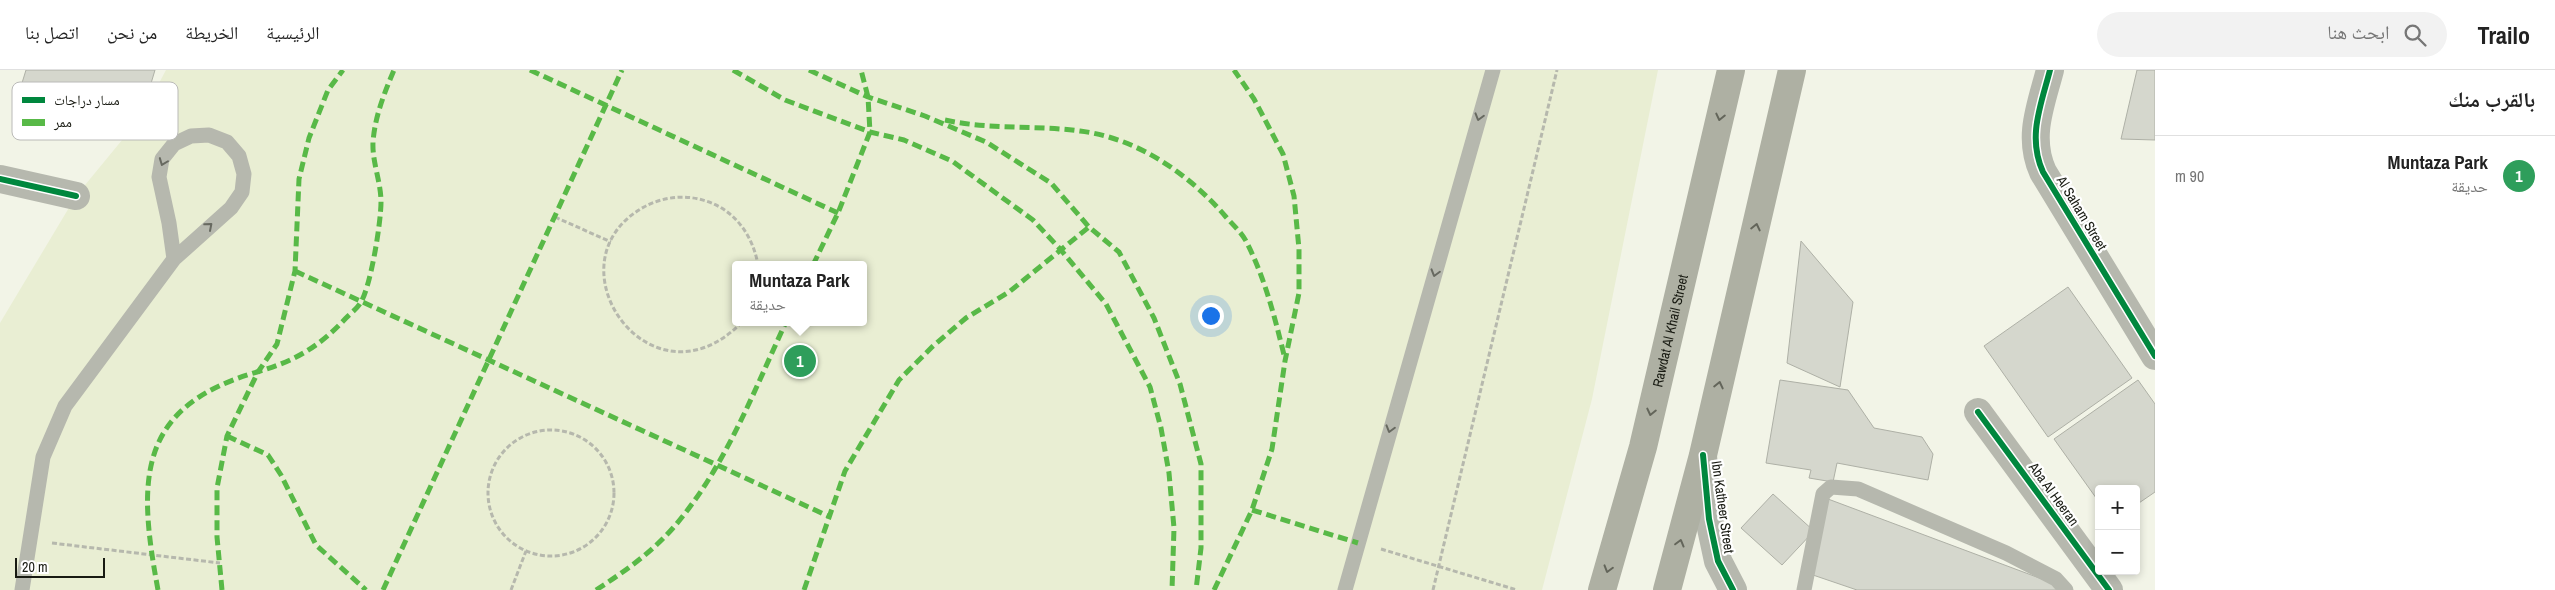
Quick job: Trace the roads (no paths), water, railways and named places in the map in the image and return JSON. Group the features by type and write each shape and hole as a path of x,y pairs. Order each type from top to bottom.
{"main road":[{"name":"Rawdat Al Khail Street","path":"1602,590 1643,447 1731,70"},
{"path":"1667,590 1703,455 1792,70"}],"street":[{"name":"Al Saham Street","path":"2050,70 2034,128 2037,159 2043,172 2155,356"},
{"path":"0,179 76,196"},
{"name":"Aba Al Heeran","path":"1978,412 2108,590"},
{"name":"Ibn Katheer Street","path":"1703,455 1710,519 1718,561 1733,590"}],"lane":[{"path":"1345,590 1493,70"},
{"path":"22,590 43,457 65,406 174,259 206,228 231,208 242,192 244,174 239,156 226,142 209,135 190,136 174,144 162,159 159,177 169,222 174,259"},
{"path":"1804,590 1823,494 1831,487 1844,487 1858,489 2006,553 2056,579 2066,590"}],"place":[{"name":"Muntaza Park","path":"800,361"}]}
